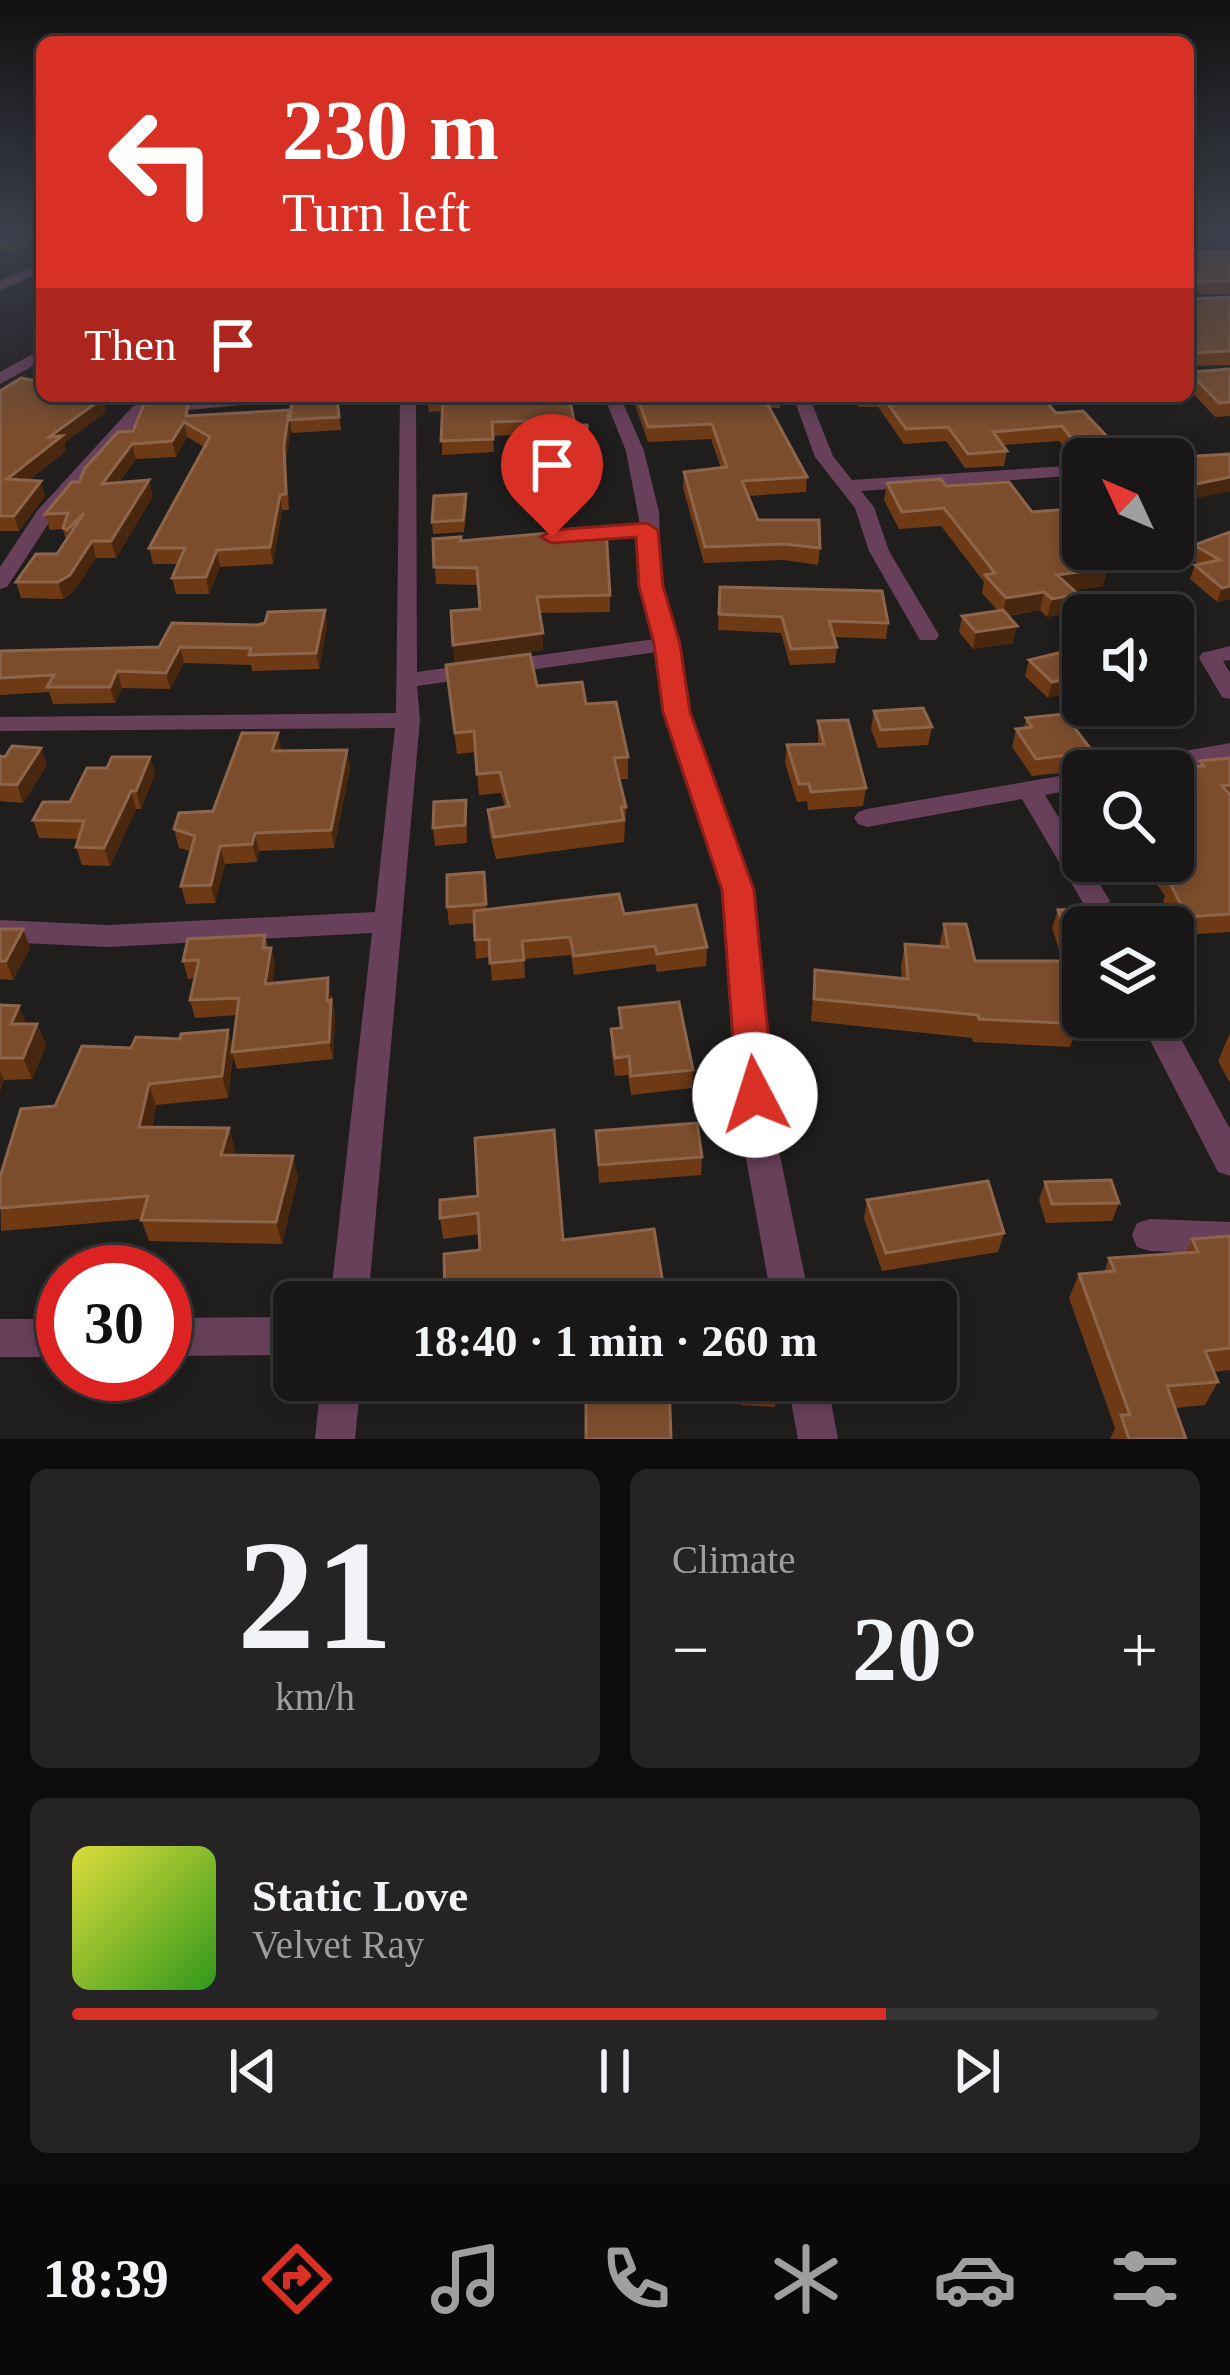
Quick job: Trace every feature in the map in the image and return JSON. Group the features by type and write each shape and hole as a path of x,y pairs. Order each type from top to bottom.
{"street":[{"path":"0,379 36,358"},
{"path":"0,583 44,515 139,410 200,402"},
{"path":"351,1281 421,546 409,402"},
{"path":"615,402 635,451 649,512 651,586 667,644 676,712 738,890 759,1136 787,1281"},
{"path":"804,402 824,457 864,507 879,551 928,635"},
{"path":"849,487 1062,472"},
{"path":"552,537 647,530"},
{"path":"405,680 667,644"},
{"path":"1230,653 1210,658 1230,692"},
{"path":"0,724 408,720"},
{"path":"1194,757 1230,751"},
{"path":"866,818 1062,784"},
{"path":"1030,790 1096,901"},
{"path":"0,931 109,936 387,922"},
{"path":"1164,1038 1230,1161"},
{"path":"1150,1235 1230,1238"},
{"path":"192,1337 273,1336"},
{"path":"0,1338 36,1338"},
{"path":"335,1439 338,1401"},
{"path":"811,1401 818,1439"}],"building":[{"path":"1194,299 1230,299 1230,351 1194,353"},
{"path":"1230,369 1230,402 1219,403 1194,372"},
{"path":"21,378 36,381 36,402 97,402 49,437 62,436 7,479 41,481 14,516 0,516 0,391"},
{"path":"188,402 186,416 289,410 284,445 286,494 280,495 270,547 217,550 206,577 172,578 185,548 149,548 210,437 184,422 172,441 132,444 102,484 149,480 111,541 92,541 70,575 58,582 16,582 36,554 57,554 84,513 67,530 63,528 68,513 45,514 72,482 79,482 85,468 118,432 133,431 144,404"},
{"path":"292,402 338,402 339,417 290,420"},
{"path":"443,402 570,402 575,425 587,425 592,481 538,483 527,421 492,422 493,439 441,441"},
{"path":"639,402 766,402 807,477 742,481 758,520 819,520 820,548 785,544 705,547 684,472 727,467 712,424 648,427"},
{"path":"886,402 1046,402 1056,413 1083,411 1108,438 1071,438 1062,426 993,432 1007,451 968,454 948,427 906,429"},
{"path":"1230,454 1230,477 1194,485 1194,456"},
{"path":"1009,482 1032,512 1062,510 1062,570 1093,570 1057,575 1078,594 1052,599 1044,592 1006,598 985,575 995,573 944,508 902,512 887,483"},
{"path":"466,494 463,520 432,522 434,496"},
{"path":"606,528 610,595 537,597 543,633 453,645 451,611 480,609 477,568 434,567 433,539 461,537 460,541"},
{"path":"1230,532 1230,586 1222,588 1195,565 1220,560 1194,545"},
{"path":"720,587 882,591 888,623 829,621 837,647 791,649 782,617 719,614"},
{"path":"325,610 316,653 249,655 251,648 180,647 166,673 117,671 110,687 47,687 54,675 0,678 0,651 159,647 172,623 258,625 265,623 268,612"},
{"path":"1003,610 1017,626 976,632 962,616"},
{"path":"1062,652 1062,680 1052,682 1029,660"},
{"path":"530,654 537,686 582,682 586,704 616,702 628,757 614,758 626,807 621,807 624,820 494,837 488,810 509,806 500,772 477,774 474,731 455,733 446,665"},
{"path":"923,708 932,727 881,730 874,711"},
{"path":"1062,714 1062,726 1073,726 1091,750 1062,750 1062,756 1036,759 1016,729 1032,727 1026,718"},
{"path":"848,720 866,788 811,792 809,784 799,784 787,745 824,744 818,721"},
{"path":"242,733 278,733 272,751 347,750 331,830 255,833 252,844 220,846 211,885 181,886 195,836 174,829 179,813 213,811"},
{"path":"12,746 41,748 17,785 0,784 0,756 5,757"},
{"path":"112,757 150,757 104,848 76,847 84,821 33,820 43,802 70,802 87,768 107,768"},
{"path":"1230,758 1230,785 1222,786 1230,795 1230,914 1194,917 1194,906 1182,906 1170,883 1194,882 1194,766 1204,766 1200,761"},
{"path":"466,800 465,825 433,828 434,802"},
{"path":"484,872 486,904 447,907 447,875"},
{"path":"619,894 624,914 696,905 707,947 657,954 655,946 574,956 570,937 522,941 524,960 490,963 489,939 475,940 474,911"},
{"path":"944,924 966,924 975,961 1062,961 1062,1023 979,1019 978,1015 814,999 815,970 908,979 905,944 948,947"},
{"path":"0,929 23,929 6,961 0,961"},
{"path":"265,935 263,948 271,948 265,984 328,978 329,1042 232,1052 239,998 190,1000 199,960 183,961 188,939"},
{"path":"679,1002 693,1070 631,1076 629,1056 615,1058 611,1029 622,1028 619,1008"},
{"path":"0,1005 19,1006 11,1024 37,1024 23,1058 0,1058"},
{"path":"228,1030 222,1076 149,1084 139,1127 229,1128 221,1155 293,1156 276,1222 141,1220 148,1196 0,1208 0,1177 21,1109 55,1106 82,1046 131,1048 136,1037 180,1039 181,1034"},
{"path":"697,1123 702,1157 599,1165 596,1131"},
{"path":"554,1130 563,1240 654,1229 663,1281 445,1281 444,1254 480,1250 478,1213 440,1218 440,1200 478,1196 475,1138"},
{"path":"1111,1180 1119,1203 1052,1204 1045,1182"},
{"path":"988,1181 1004,1233 886,1253 867,1200"},
{"path":"1230,1236 1230,1348 1205,1351 1218,1382 1167,1386 1186,1439 1129,1439 1121,1415 1130,1415 1079,1274 1115,1271 1109,1258 1198,1252 1192,1239"},
{"path":"586,1401 670,1401 671,1439 586,1439"}],"route":[{"path":"552,537 647,530 651,586 667,644 676,712 738,890 755,1095"}]}
